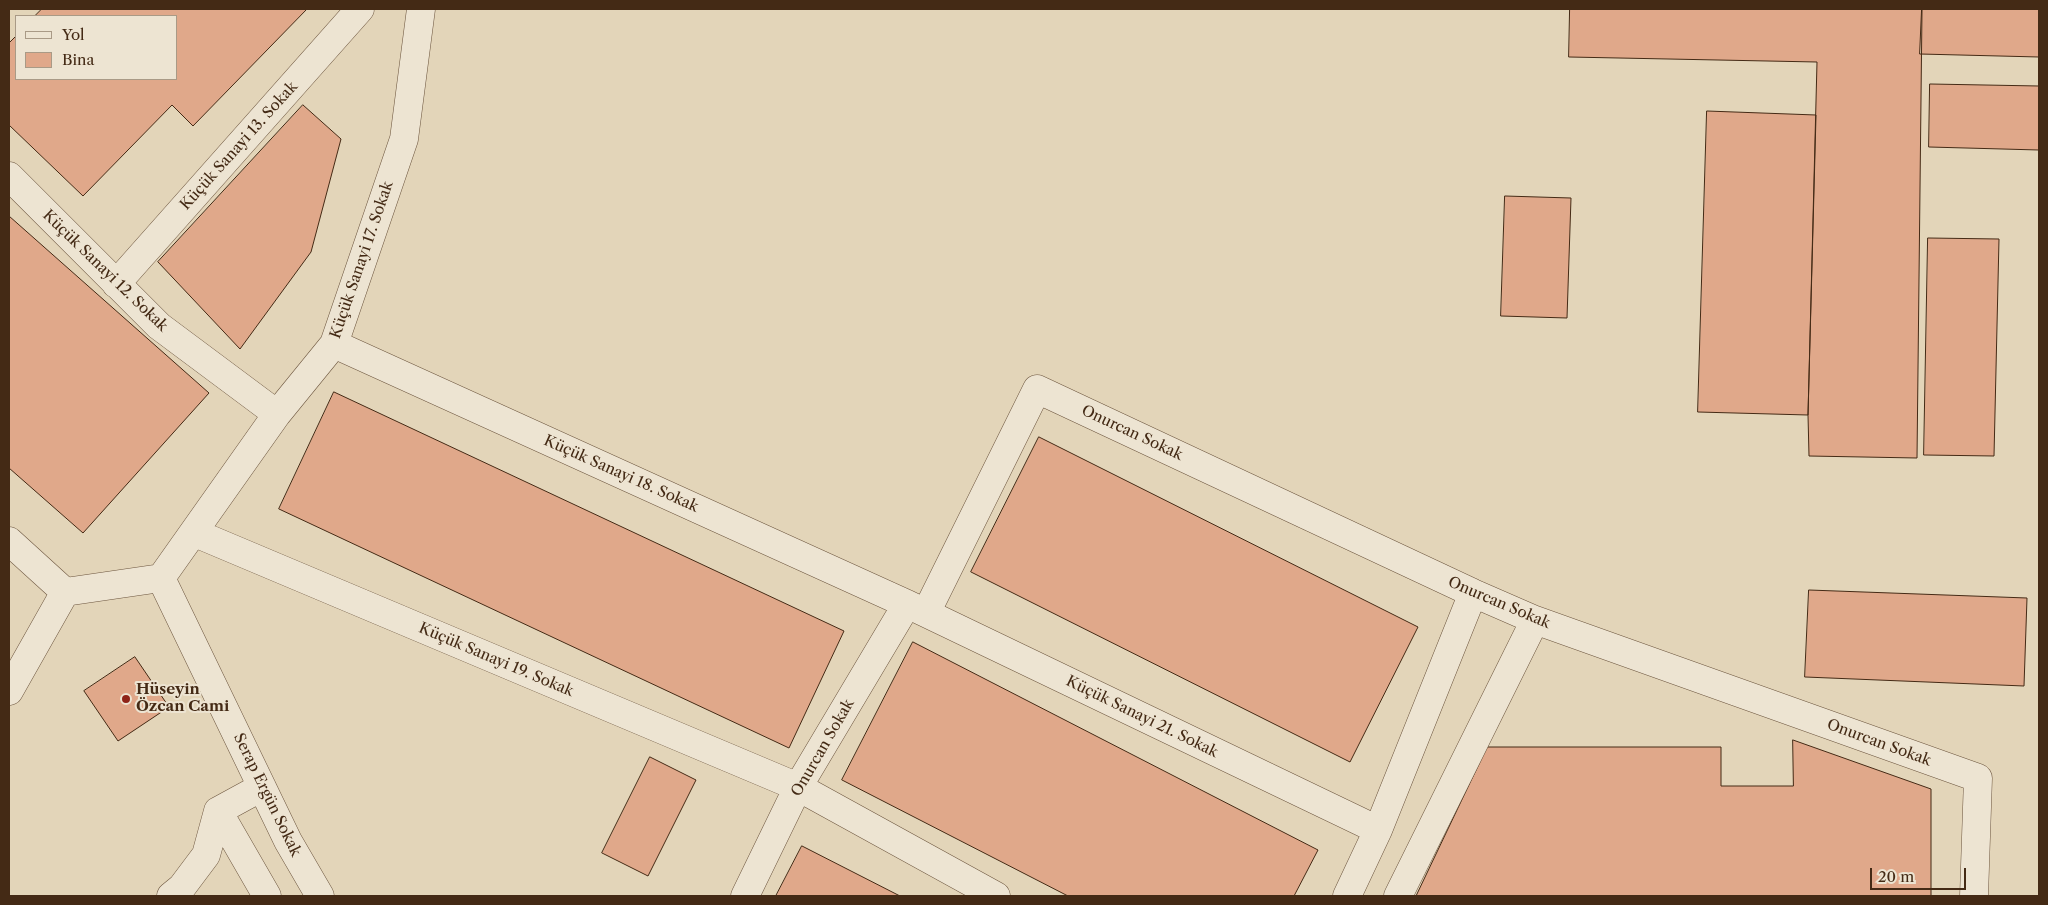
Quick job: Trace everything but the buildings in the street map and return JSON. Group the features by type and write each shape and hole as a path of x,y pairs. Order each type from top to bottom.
{"street":[{"name":"Küçük Sanayi 13. Sokak","path":"116,284 360,9"},
{"name":"Küçük Sanayi 17. Sokak","path":"161,578 277,414 334,344 404,139 421,9"},
{"name":"Küçük Sanayi 12. Sokak","path":"9,176 159,326 277,414"},
{"name":"Küçük Sanayi 18. Sokak","path":"334,344 917,608"},
{"name":"Onurcan Sokak","path":"745,896 798,787 917,608 1037,389 1473,593 1535,620 1978,778 1974,896"},
{"name":"Küçük Sanayi 19. Sokak","path":"194,533 798,787 996,896"},
{"path":"9,541 65,592"},
{"path":"65,592 161,578"},
{"name":"Serap Ergün Sokak","path":"161,578 288,841 320,896"},
{"path":"9,691 65,592"},
{"path":"1346,896 1378,830 1473,593"},
{"name":"Küçük Sanayi 21. Sokak","path":"917,608 1378,830"},
{"path":"1398,896 1535,620"},
{"path":"171,896 182,887 206,855 218,811 262,787"},
{"path":"218,811 267,896"}],"place":[{"name":"Hüseyin Özcan Cami","path":"126,699"}]}
